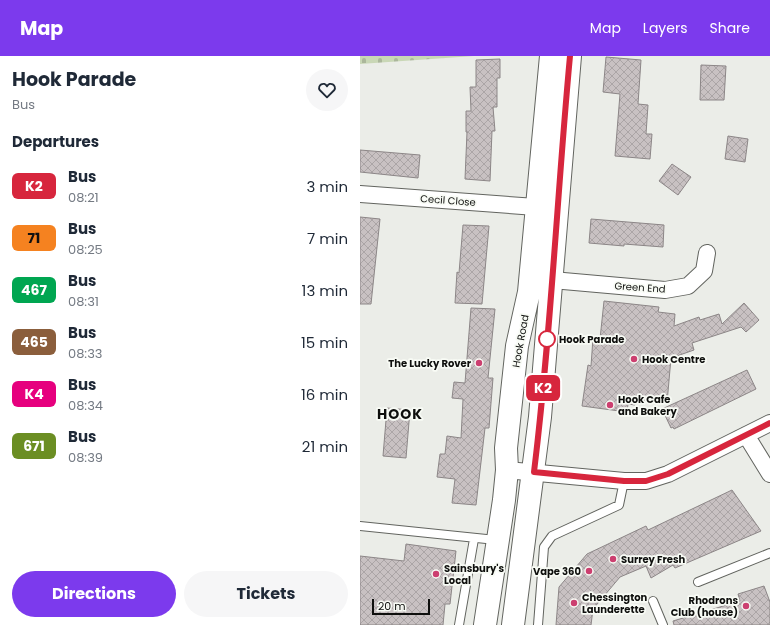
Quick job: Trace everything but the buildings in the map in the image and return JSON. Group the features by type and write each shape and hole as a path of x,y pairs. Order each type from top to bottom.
{"highway":[{"name":"Hook Road","path":"485,625 499,541 507,470 506,448 517,346 529,292 551,56"},
{"path":"513,625 540,424 570,56"}],"street":[{"name":"Cecil Close","path":"360,194 536,207"},
{"name":"Green End","path":"552,280 665,290 688,286 704,271 707,253"},
{"path":"507,470 624,481 646,481 668,474 770,423"},
{"path":"746,435 770,474"}],"lane":[{"path":"538,625 544,547 552,536 619,505 624,481"},
{"path":"360,526 499,541"},
{"path":"459,625 474,539"},
{"path":"698,582 770,552"},
{"path":"653,601 663,625"}],"green space":[{"path":"360,56 474,56 360,64"}],"bus line":[{"name":"K2","path":"570,56 552,280 534,472 624,481 646,481 668,474 770,423"}],"place":[{"name":"Hook Parade","path":"547,339"},
{"name":"Hook Centre","path":"634,359"},
{"name":"The Lucky Rover","path":"479,363"},
{"name":"Hook Cafe and Bakery","path":"610,405"},
{"name":"Surrey Fresh","path":"613,559"},
{"name":"Vape 360","path":"589,571"},
{"name":"Sainsbury's Local","path":"436,574"},
{"name":"Chessington Launderette","path":"574,603"},
{"name":"Rhodrons Club (house)","path":"746,606"}],"district":[{"name":"HOOK","path":"400,414"}]}
